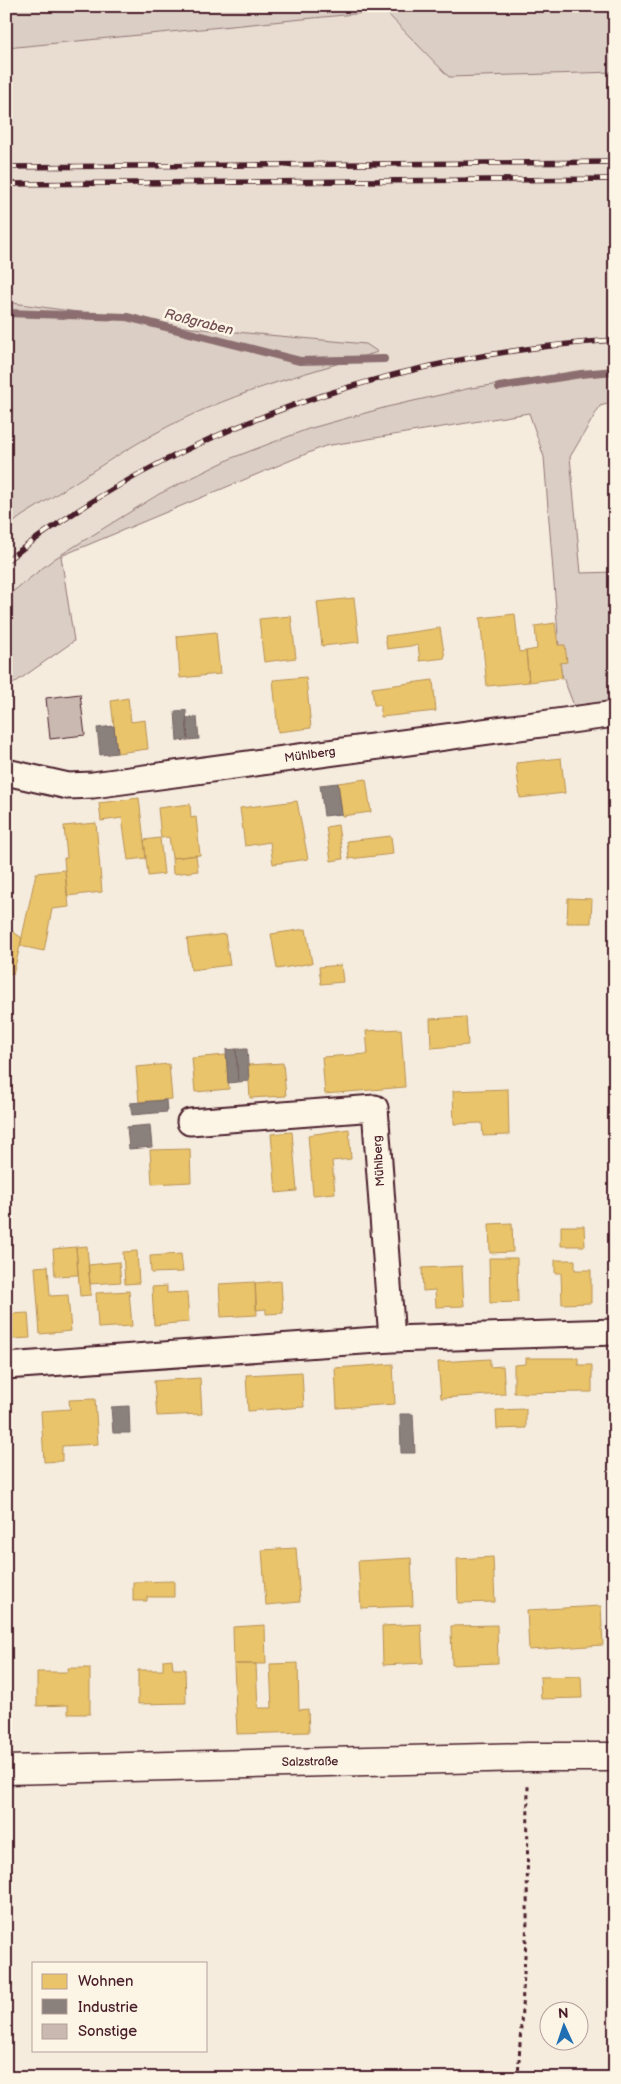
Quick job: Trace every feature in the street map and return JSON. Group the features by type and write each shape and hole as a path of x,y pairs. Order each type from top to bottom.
{"street":[{"name":"Mühlberg","path":"6,772 68,786 93,785 615,714"},
{"name":"Mühlberg","path":"190,1122 375,1108 392,1339"},
{"path":"6,1366 392,1339 615,1332"},
{"name":"Salzstraße","path":"6,1770 529,1756 615,1757"}],"path":[{"path":"518,2078 527,1921 529,1756"}],"shaded area":[{"path":"6,6 615,6 615,72 449,77 385,11 6,48"},
{"path":"385,11 449,77 615,72 615,368 471,388 308,429 232,458 158,494 54,559 6,597 6,528 22,516 155,433 220,403 291,377 377,352 365,344 192,328 6,302 6,48"},
{"path":"6,302 192,328 366,344 378,352 264,387 181,420 121,454 6,528"},
{"path":"615,368 615,402 600,406 570,457 581,573 615,572 615,711 578,716 561,672 544,457 529,413 325,446 61,556 74,641 6,689 6,597 54,559 159,494 232,458 308,429 387,407 471,388"}],"building: Wohnen":[{"path":"354,598 359,642 322,646 317,602"},
{"path":"515,614 519,652 526,651 529,682 487,686 480,618"},
{"path":"291,616 296,658 264,662 259,619"},
{"path":"555,623 558,645 565,645 567,662 560,663 562,678 529,682 526,651 537,649 535,626"},
{"path":"440,628 445,658 420,661 418,645 387,649 385,636"},
{"path":"216,632 220,674 180,678 177,636"},
{"path":"306,677 311,728 278,732 273,680"},
{"path":"433,680 436,711 381,717 380,705 374,705 372,688"},
{"path":"128,698 131,722 145,720 148,749 117,753 111,701"},
{"path":"561,758 565,793 520,798 516,763"},
{"path":"366,779 371,812 342,816 338,783"},
{"path":"139,798 146,858 128,860 122,818 101,821 99,803"},
{"path":"297,801 308,859 273,864 270,842 245,846 240,808"},
{"path":"190,804 191,818 196,817 200,855 172,858 169,837 161,838 158,808"},
{"path":"96,823 102,892 67,896 64,858 67,858 64,826"},
{"path":"338,825 343,859 331,861 326,827"},
{"path":"391,836 393,854 349,859 347,841"},
{"path":"160,838 164,874 148,876 144,840"},
{"path":"196,855 198,871 173,874 172,858"},
{"path":"65,870 69,907 52,909 44,951 20,946 36,873"},
{"path":"568,898 592,899 591,923 567,923"},
{"path":"306,929 312,963 277,969 271,934"},
{"path":"12,931 22,938 13,975 6,971 6,940"},
{"path":"225,934 230,965 191,970 187,939"},
{"path":"341,965 343,982 321,984 319,967"},
{"path":"466,1017 468,1045 431,1048 430,1019"},
{"path":"401,1029 405,1087 325,1094 322,1057 368,1054 366,1031"},
{"path":"226,1055 229,1089 195,1092 192,1058"},
{"path":"283,1063 286,1096 250,1098 248,1065"},
{"path":"169,1064 172,1099 139,1102 136,1067"},
{"path":"508,1089 509,1135 483,1136 482,1123 454,1124 453,1091"},
{"path":"349,1129 351,1159 332,1161 335,1193 313,1195 308,1135"},
{"path":"292,1132 297,1191 276,1193 271,1134"},
{"path":"190,1149 191,1182 152,1184 150,1150"},
{"path":"512,1223 513,1252 490,1253 489,1224"},
{"path":"561,1226 584,1226 585,1246 561,1246"},
{"path":"87,1246 91,1295 80,1296 76,1247"},
{"path":"76,1247 78,1275 55,1276 53,1249"},
{"path":"137,1251 139,1283 125,1284 123,1252"},
{"path":"181,1254 183,1272 151,1273 150,1256"},
{"path":"489,1258 517,1258 518,1302 490,1303"},
{"path":"555,1260 575,1260 575,1270 591,1270 591,1303 562,1304 561,1273 555,1273"},
{"path":"119,1262 121,1282 90,1284 88,1265"},
{"path":"48,1266 50,1296 68,1295 71,1331 40,1334 35,1267"},
{"path":"462,1266 464,1306 436,1307 435,1290 423,1291 422,1268"},
{"path":"281,1281 283,1313 266,1314 266,1309 256,1310 255,1283"},
{"path":"255,1282 257,1315 221,1317 219,1284"},
{"path":"167,1286 167,1293 187,1292 189,1322 154,1325 152,1287"},
{"path":"129,1291 132,1326 98,1328 96,1293"},
{"path":"28,1313 30,1338 12,1339 10,1314"},
{"path":"526,1358 578,1358 578,1365 592,1365 592,1392 514,1393 514,1365 526,1364"},
{"path":"490,1359 490,1367 503,1366 505,1394 441,1398 438,1362"},
{"path":"393,1364 395,1404 337,1408 335,1368"},
{"path":"302,1372 304,1407 248,1411 246,1375"},
{"path":"200,1378 202,1414 157,1416 154,1381"},
{"path":"95,1399 98,1444 62,1446 62,1461 44,1462 41,1411 70,1409 69,1400"},
{"path":"526,1409 526,1428 497,1429 496,1410"},
{"path":"296,1548 300,1602 266,1605 262,1550"},
{"path":"493,1557 495,1602 458,1603 457,1559"},
{"path":"411,1558 413,1606 361,1608 358,1561"},
{"path":"174,1581 174,1597 147,1597 147,1601 133,1601 133,1582"},
{"path":"601,1606 603,1645 529,1650 527,1610"},
{"path":"421,1624 423,1663 383,1665 382,1626"},
{"path":"265,1625 266,1664 234,1664 233,1627"},
{"path":"497,1625 498,1663 452,1665 451,1626"},
{"path":"172,1659 173,1669 185,1669 186,1703 138,1704 138,1670 163,1670 163,1660"},
{"path":"298,1663 299,1710 308,1709 309,1732 237,1734 234,1664 256,1664 258,1708 272,1708 270,1664"},
{"path":"68,1668 90,1668 90,1714 68,1714 68,1705 37,1706 37,1672 68,1672"},
{"path":"581,1676 582,1698 541,1699 540,1677"}],"building: Industrie":[{"path":"186,710 188,740 177,741 175,711"},
{"path":"197,717 199,739 188,740 186,718"},
{"path":"114,726 117,753 100,755 97,728"},
{"path":"338,783 342,814 324,816 320,785"},
{"path":"236,1049 247,1049 249,1081 238,1082"},
{"path":"236,1049 238,1082 228,1083 226,1050"},
{"path":"166,1100 167,1112 132,1115 130,1103"},
{"path":"150,1125 152,1147 129,1149 127,1127"},
{"path":"129,1406 130,1433 113,1433 111,1407"},
{"path":"400,1414 413,1414 415,1453 401,1453"}],"building: Sonstige":[{"path":"80,694 85,735 50,739 46,698"}],"waterway":[{"name":"Roßgraben","path":"6,313 127,317 300,361 384,359"},
{"name":"Roßgraben","path":"499,387 581,374 615,371"}],"railway":[{"path":"6,167 615,162"},
{"path":"6,184 615,179"},
{"path":"6,561 74,513 145,471 218,435 294,405 371,381 451,362 532,348 615,340"}]}
